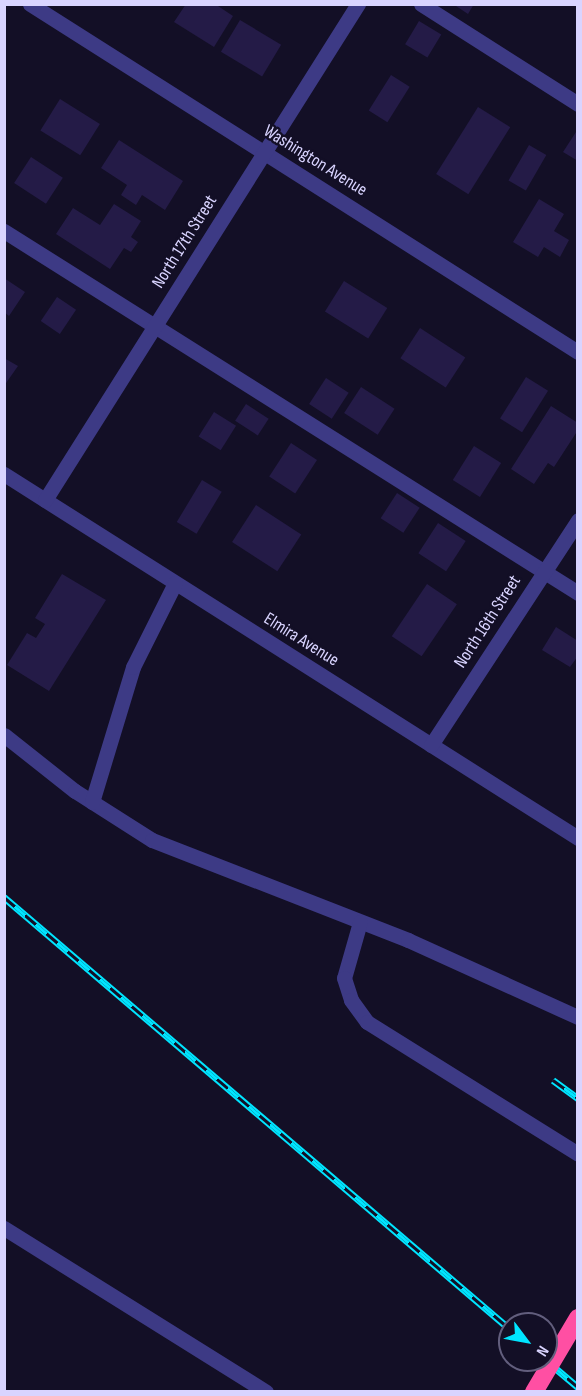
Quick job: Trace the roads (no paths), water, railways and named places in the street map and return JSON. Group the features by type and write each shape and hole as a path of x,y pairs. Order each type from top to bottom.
{"highway":[{"path":"534,1392 578,1317"}],"street":[{"name":"Washington Avenue","path":"30,4 578,352"},
{"name":"North 17th Street","path":"45,500 358,4"},
{"path":"421,4 578,104"},
{"path":"4,231 578,593"},
{"name":"Elmira Avenue","path":"4,474 578,838"},
{"name":"North 16th Street","path":"431,745 578,520"},
{"path":"92,802 133,667 175,583"},
{"path":"4,735 92,802 152,840 360,922 578,1017"},
{"path":"360,922 347,956 344,978 351,1000 367,1022 578,1154"},
{"path":"4,1228 266,1392"}],"railway":[{"path":"4,897 498,1319"},
{"path":"553,1080 578,1098"},
{"path":"558,1370 578,1387"}]}
